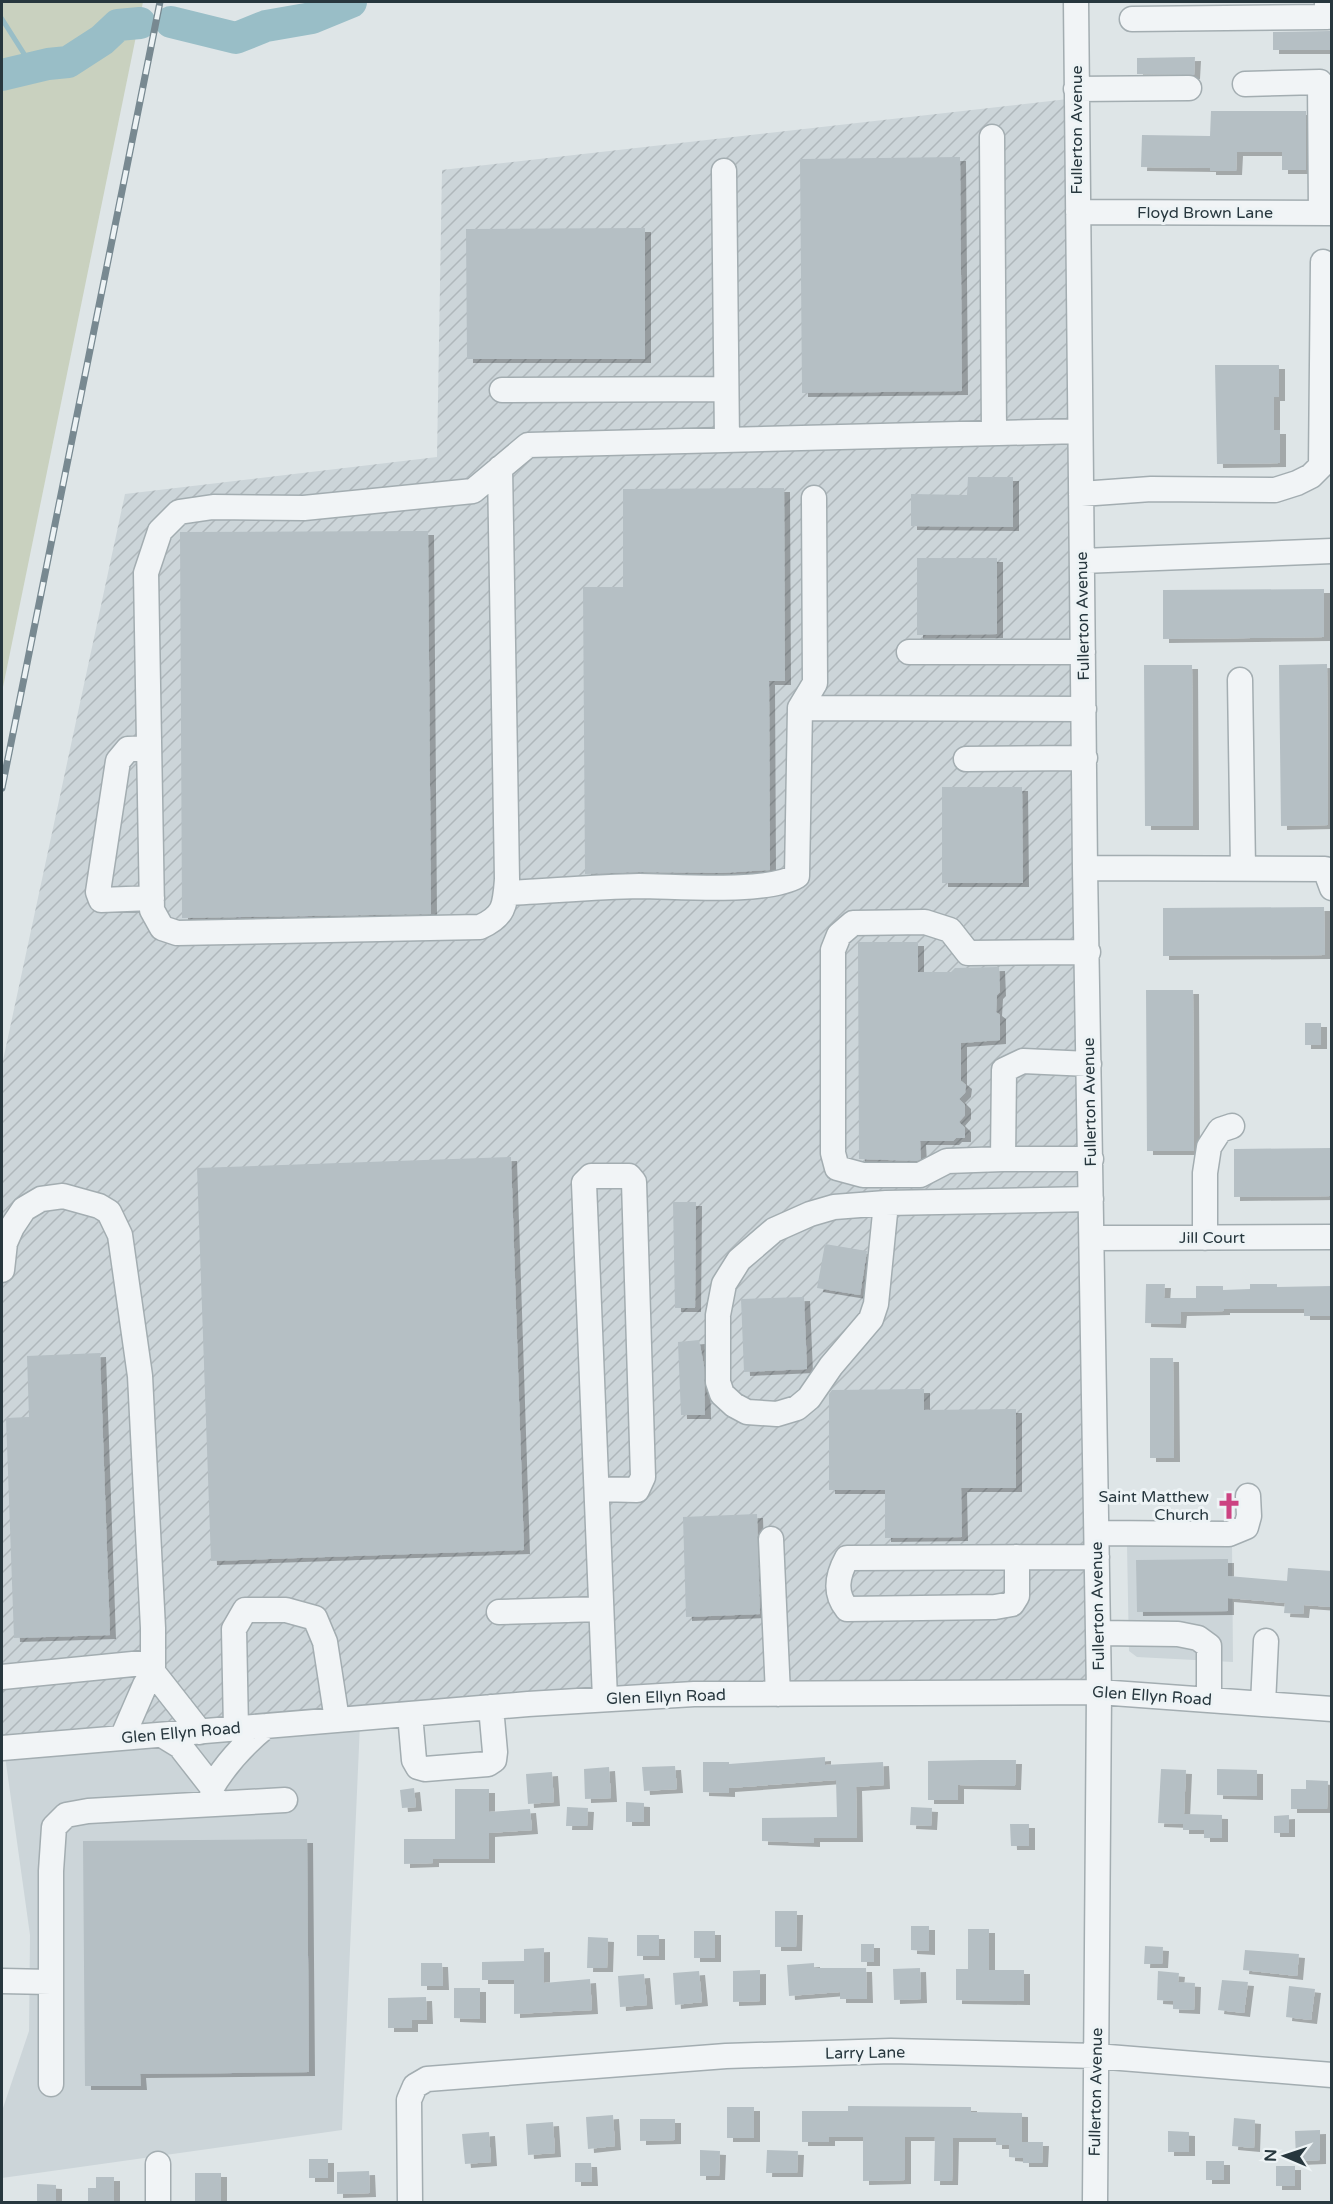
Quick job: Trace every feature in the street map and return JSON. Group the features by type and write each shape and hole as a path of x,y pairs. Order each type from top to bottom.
{"street":[{"name":"Fullerton Avenue","path":"1076,2 1085,868 1099,1692 1095,2202"},
{"path":"1132,19 1197,9 1327,17 1327,2"},
{"path":"1245,84 1320,82 1326,213"},
{"path":"1076,89 1189,88"},
{"path":"992,137 994,433"},
{"path":"724,171 727,440"},
{"name":"Floyd Brown Lane","path":"1078,212 1326,213"},
{"path":"1081,494 1151,489 1275,490 1298,483 1311,476 1321,466 1323,262"},
{"path":"502,390 726,389"},
{"path":"500,468 506,893 503,910 494,921 480,927 188,933 177,933 162,928 152,910 146,573 160,531 179,512 213,507 304,508 473,491 500,468 528,445 1080,431"},
{"path":"506,893 638,886 765,886 787,882 797,876 800,708 815,683 814,498"},
{"path":"1082,561 1332,551"},
{"path":"909,652 1083,652"},
{"path":"1240,680 1243,868"},
{"path":"800,708 1084,708"},
{"path":"149,748 129,749 118,761 98,892 101,900 152,898"},
{"path":"966,759 1085,758"},
{"path":"1085,868 1325,869 1332,888"},
{"path":"1088,952 968,952 950,930 925,922 853,922 838,935 833,950 833,1153 837,1168 863,1175 920,1175 947,1161 1091,1160"},
{"path":"1003,1159 1004,1070 1023,1061 1089,1064"},
{"path":"1205,1238 1205,1173 1209,1147 1220,1130 1232,1126"},
{"path":"597,1489 637,1491 643,1477 634,1182 628,1176 591,1176 584,1183 605,1700"},
{"path":"2,1270 6,1243 12,1227 24,1209 41,1199 63,1196 99,1206 108,1212 117,1229 127,1278 140,1377 153,1628 153,1667 122,1738"},
{"path":"886,1203 876,1304 871,1319 831,1366 809,1398 797,1408 777,1414 747,1412 734,1405 722,1394 718,1382 718,1315 724,1284 739,1260 774,1230 810,1214 834,1207 886,1203 1091,1199"},
{"name":"Jill Court","path":"1093,1238 1332,1237"},
{"path":"1017,1557 1017,1596 1012,1604 995,1607 847,1609 839,1599 839,1572 847,1558 1017,1557 1097,1545 1229,1534 1246,1527 1248,1496"},
{"path":"771,1539 778,1694"},
{"path":"499,1612 602,1609"},
{"path":"236,1729 234,1629 245,1610 286,1610 315,1618 325,1642 337,1720"},
{"path":"1098,1633 1178,1634 1198,1638 1209,1646 1209,1700"},
{"path":"1263,1704 1266,1641"},
{"path":"2,1677 153,1667"},
{"path":"153,1667 200,1732"},
{"name":"Glen Ellyn Road","path":"2,1748 490,1707 694,1694 1099,1692 1332,1709"},
{"path":"410,1714 414,1760 418,1767 425,1769 478,1765 488,1764 494,1760 490,1707"},
{"path":"213,1795 225,1766 245,1743 266,1726"},
{"path":"162,1735 180,1746 213,1795"},
{"path":"51,2084 51,1871 54,1827 66,1815 213,1795 285,1800"},
{"path":"2,1981 51,1982"},
{"name":"Larry Lane","path":"410,2202 409,2100 415,2086 427,2079 726,2056 891,2051 1096,2056 1332,2075"},
{"path":"158,2164 158,2202"}],"shaded area":[{"path":"1068,99 1090,1683 2,1737 2,1065 125,494 437,457 442,170"},
{"path":"1232,1543 1233,1662 1137,1657 1129,1651 1127,1546"},
{"path":"360,1724 342,2130 2,2178 2,2111 29,2031 30,1935 5,1756"}],"green space":[{"path":"2,2 143,2 2,692"}],"building":[{"path":"1330,31 1330,50 1273,50 1273,32"},
{"path":"1195,57 1194,75 1137,74 1137,58"},
{"path":"1211,111 1306,111 1306,170 1282,170 1282,152 1237,152 1236,171 1210,171 1210,168 1141,167 1142,135 1210,136"},
{"path":"960,157 962,391 802,393 800,159"},
{"path":"645,228 645,359 467,359 466,229"},
{"path":"1215,365 1279,365 1279,397 1274,397 1274,430 1280,430 1280,463 1217,464"},
{"path":"968,477 1013,477 1013,527 911,526 911,494 967,495"},
{"path":"784,488 785,681 769,681 770,870 721,873 585,874 583,587 623,587 623,489"},
{"path":"428,531 431,914 182,918 180,532"},
{"path":"917,558 997,558 997,634 917,635"},
{"path":"1324,589 1324,637 1163,639 1163,590"},
{"path":"1327,664 1328,825 1281,826 1279,665"},
{"path":"1144,665 1192,665 1193,826 1145,826"},
{"path":"942,787 1022,787 1023,883 942,883"},
{"path":"1324,907 1325,955 1163,956 1163,908"},
{"path":"858,942 918,942 918,972 951,972 955,968 999,967 1000,992 997,995 996,1012 1000,1015 1000,1040 961,1043 961,1081 966,1085 965,1093 959,1099 965,1105 965,1115 959,1122 965,1128 965,1138 956,1138 953,1141 920,1141 921,1159 917,1161 859,1159"},
{"path":"1146,990 1193,990 1194,1151 1147,1151"},
{"path":"1305,1023 1321,1023 1321,1045 1305,1045"},
{"path":"1332,1148 1332,1196 1234,1197 1234,1149"},
{"path":"511,1157 524,1550 211,1561 197,1168"},
{"path":"673,1202 696,1202 695,1308 675,1308"},
{"path":"825,1244 867,1251 860,1295 817,1288"},
{"path":"1146,1284 1165,1284 1164,1298 1196,1298 1196,1286 1223,1286 1223,1290 1250,1289 1250,1284 1277,1284 1277,1287 1332,1286 1332,1316 1304,1316 1304,1309 1224,1309 1224,1311 1181,1312 1180,1324 1145,1323"},
{"path":"804,1297 807,1369 744,1372 741,1299"},
{"path":"699,1340 704,1366 705,1415 681,1415 678,1342"},
{"path":"100,1353 110,1635 14,1638 6,1418 29,1417 27,1356"},
{"path":"1150,1358 1173,1358 1174,1458 1150,1458"},
{"path":"924,1389 924,1410 1016,1409 1016,1488 961,1488 962,1537 885,1538 885,1490 829,1490 829,1394 832,1390"},
{"path":"757,1514 760,1614 686,1617 683,1517"},
{"path":"1228,1559 1228,1576 1287,1581 1288,1568 1332,1571 1332,1607 1304,1605 1303,1614 1284,1613 1285,1603 1228,1598 1228,1611 1137,1612 1136,1560"},
{"path":"825,1757 825,1765 883,1762 884,1785 856,1787 857,1838 814,1838 814,1843 762,1841 762,1818 837,1817 836,1780 729,1788 729,1793 703,1792 703,1762 729,1762 729,1764"},
{"path":"1016,1760 1015,1786 958,1785 958,1800 928,1800 928,1761"},
{"path":"675,1766 677,1789 644,1791 642,1767"},
{"path":"609,1767 611,1798 585,1799 584,1769"},
{"path":"1161,1769 1186,1770 1184,1814 1222,1815 1222,1838 1204,1838 1204,1830 1183,1830 1183,1824 1158,1823"},
{"path":"1217,1769 1257,1770 1257,1796 1217,1795"},
{"path":"552,1772 554,1802 528,1804 526,1774"},
{"path":"1306,1780 1328,1781 1327,1809 1291,1809 1291,1789 1306,1789"},
{"path":"414,1788 416,1807 402,1808 400,1790"},
{"path":"455,1789 489,1789 489,1812 530,1809 532,1830 489,1833 489,1859 433,1859 433,1863 404,1864 404,1839 455,1839"},
{"path":"626,1802 644,1803 644,1822 626,1822"},
{"path":"567,1807 588,1808 587,1826 566,1826"},
{"path":"911,1807 932,1808 931,1826 910,1825"},
{"path":"1289,1815 1289,1833 1274,1833 1274,1816"},
{"path":"1010,1824 1029,1824 1029,1846 1011,1846"},
{"path":"307,1839 309,2072 140,2074 141,2086 85,2086 83,1841"},
{"path":"775,1911 797,1911 796,1947 775,1947"},
{"path":"911,1926 929,1926 929,1951 911,1950"},
{"path":"968,1929 989,1929 989,1970 1024,1970 1024,2001 956,2000 956,1969 968,1969"},
{"path":"694,1931 715,1931 715,1958 694,1958"},
{"path":"637,1935 659,1935 659,1956 637,1956"},
{"path":"588,1937 608,1938 607,1968 587,1968"},
{"path":"861,1944 874,1944 874,1962 861,1962"},
{"path":"1145,1946 1163,1947 1162,1964 1144,1964"},
{"path":"544,1948 544,1983 590,1979 592,2010 514,2014 514,1980 482,1980 482,1962 524,1961 524,1949"},
{"path":"1245,1950 1299,1954 1297,1976 1243,1970"},
{"path":"421,1963 442,1963 443,1986 421,1986"},
{"path":"814,1963 814,1968 866,1968 867,1999 840,1999 840,1992 789,1996 787,1965"},
{"path":"920,1968 921,1999 894,2000 893,1969"},
{"path":"760,1970 760,2001 733,2002 733,1971"},
{"path":"699,1971 702,2002 675,2005 673,1973"},
{"path":"1158,1971 1179,1973 1178,1982 1195,1983 1194,2010 1173,2009 1173,2001 1157,2000"},
{"path":"644,1974 647,2005 620,2007 618,1976"},
{"path":"1222,1980 1248,1982 1244,2013 1218,2010"},
{"path":"1289,1986 1315,1989 1311,2020 1286,2017"},
{"path":"454,1988 480,1988 480,2019 454,2018"},
{"path":"426,1997 427,2020 412,2020 412,2028 388,2028 388,1998"},
{"path":"848,2106 971,2107 971,2112 1022,2113 1022,2142 1043,2142 1042,2163 1023,2163 1023,2158 1009,2157 1009,2145 996,2145 996,2138 953,2138 952,2181 934,2181 935,2137 905,2137 905,2180 863,2181 863,2137 829,2137 829,2142 802,2142 802,2111 848,2111"},
{"path":"727,2107 754,2107 754,2138 727,2138"},
{"path":"613,2115 615,2146 588,2149 586,2117"},
{"path":"1234,2118 1255,2120 1254,2148 1232,2146"},
{"path":"640,2119 675,2119 675,2140 640,2141"},
{"path":"553,2122 555,2153 528,2155 526,2124"},
{"path":"1320,2130 1320,2160 1296,2161 1295,2131"},
{"path":"1168,2131 1189,2132 1189,2152 1168,2152"},
{"path":"489,2132 491,2162 465,2164 462,2134"},
{"path":"700,2150 720,2151 719,2176 700,2176"},
{"path":"767,2150 798,2151 797,2173 766,2173"},
{"path":"309,2159 328,2159 328,2178 309,2178"},
{"path":"1206,2161 1224,2161 1224,2180 1206,2180"},
{"path":"575,2163 591,2163 592,2182 575,2182"},
{"path":"1276,2166 1295,2166 1295,2186 1276,2186"},
{"path":"369,2171 370,2193 337,2194 337,2172"},
{"path":"195,2173 221,2173 221,2201 195,2201"},
{"path":"96,2177 114,2177 114,2202 88,2202 88,2188 96,2188"},
{"path":"37,2184 56,2185 56,2202 37,2202"}],"waterway":[{"path":"171,22 236,38 266,26 312,18 351,2"},
{"path":"2,19 33,68"},
{"path":"2,75 48,64 68,62 102,40 118,25 140,23"}],"railway":[{"path":"2,788 160,2"}],"place":[{"name":"Saint Matthew Church","path":"1229,1506"}]}
